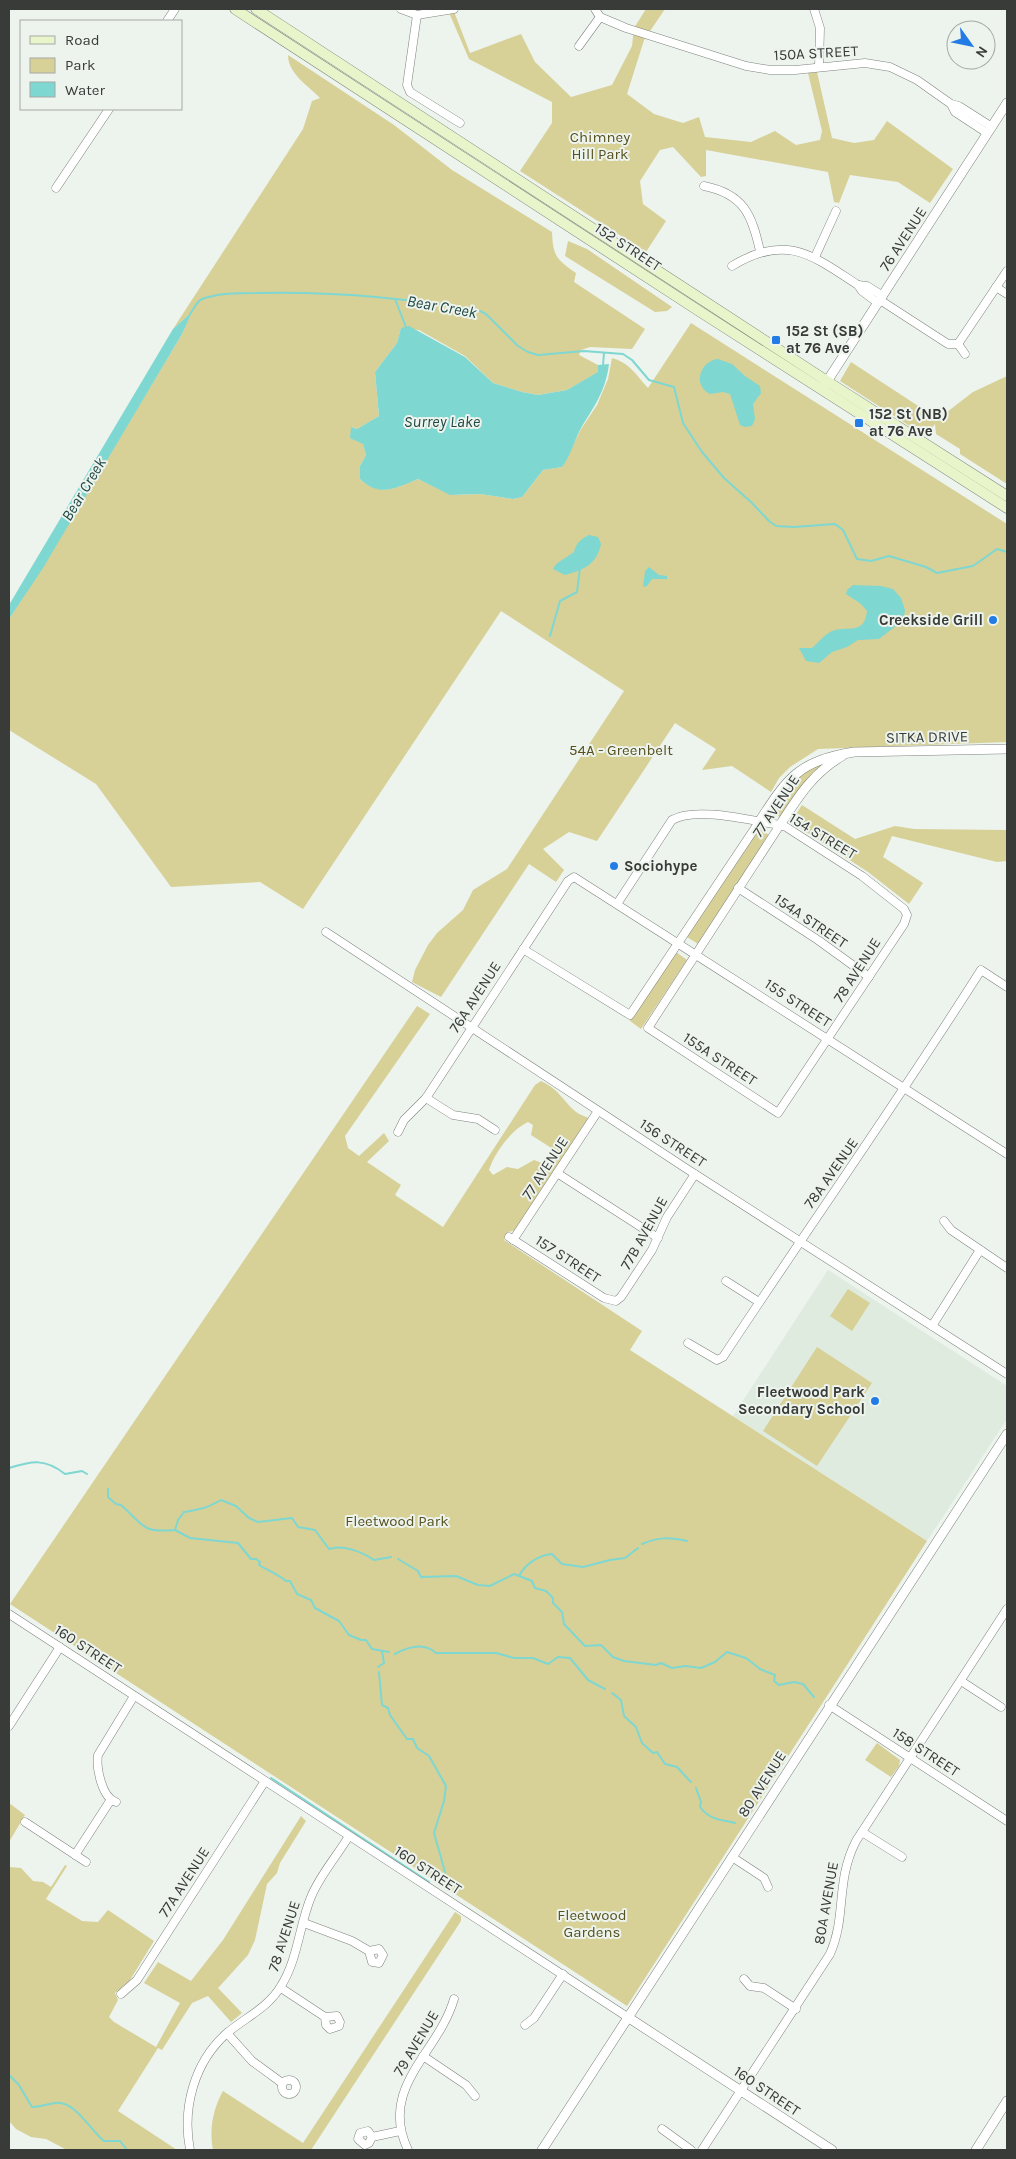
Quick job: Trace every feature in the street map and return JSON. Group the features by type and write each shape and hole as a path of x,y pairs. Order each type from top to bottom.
{"main road":[{"name":"152 STREET","path":"235,9 825,385 1007,496"},
{"name":"152 STREET","path":"256,9 825,385 1007,508"}],"street":[{"path":"168,20 175,9"},
{"path":"401,9 417,15 454,9"},
{"path":"579,46 600,17 594,9"},
{"path":"814,9 820,28 819,67"},
{"path":"417,15 407,85 410,92 460,123"},
{"name":"150A STREET","path":"600,17 626,28 746,66 779,70 865,63 890,67 917,80 950,104 967,111 989,130"},
{"name":"76 AVENUE","path":"825,385 1007,103"},
{"path":"56,188 108,110"},
{"path":"704,186 726,193 745,208 753,223 760,251"},
{"path":"815,257 836,212"},
{"path":"732,266 760,251 792,251 815,257 858,285 867,286 880,299 948,344 958,344"},
{"path":"958,344 1007,271"},
{"path":"996,287 1007,294"},
{"path":"958,344 965,354"},
{"name":"SITKA DRIVE","path":"847,753 1007,749"},
{"name":"77 AVENUE","path":"523,949 630,1015 782,788 797,772 821,759 847,753"},
{"name":"77 AVENUE","path":"648,1028 694,953 809,782 823,768 847,753"},
{"name":"154 STREET","path":"617,904 669,824 677,818 706,815 786,826 867,880 902,907 907,917"},
{"name":"155 STREET","path":"574,877 1007,1154"},
{"name":"76A AVENUE","path":"398,1132 404,1120 426,1098 568,881 574,877"},
{"name":"154A STREET","path":"738,888 818,940 869,977"},
{"name":"78 AVENUE","path":"778,1113 907,917"},
{"name":"156 STREET","path":"326,932 695,1174 1007,1374"},
{"name":"78A AVENUE","path":"688,1343 717,1360 723,1357 800,1241 839,1188 981,970 1007,986"},
{"name":"155A STREET","path":"648,1028 778,1113"},
{"path":"426,1098 453,1115 478,1120 495,1130"},
{"name":"77 AVENUE","path":"511,1239 598,1110"},
{"path":"557,1173 658,1238"},
{"name":"77B AVENUE","path":"614,1302 621,1297 658,1238 667,1217 695,1174"},
{"path":"944,1221 951,1230 1007,1268"},
{"name":"157 STREET","path":"511,1239 604,1298 614,1302"},
{"path":"932,1326 980,1250"},
{"path":"726,1281 759,1302"},
{"name":"80 AVENUE","path":"542,2150 629,2018 673,1946 732,1858 829,1705 1007,1434"},
{"name":"80A AVENUE","path":"702,2150 826,1963 835,1942 844,1871 851,1850 1007,1609"},
{"name":"160 STREET","path":"9,1614 832,2150"},
{"path":"9,1726 60,1647"},
{"path":"961,1681 1002,1707"},
{"path":"75,1855 113,1801 106,1795 98,1755 134,1696"},
{"name":"158 STREET","path":"829,1705 1007,1821"},
{"name":"77A AVENUE","path":"121,1994 137,1980 265,1781"},
{"path":"25,1822 86,1862"},
{"path":"862,1832 902,1857"},
{"name":"78 AVENUE","path":"190,2150 190,2095 198,2071 210,2052 227,2033 258,2012 281,1988 291,1968 315,1889 349,1836"},
{"path":"732,1858 764,1878 768,1887"},
{"path":"304,1923 352,1941 369,1951"},
{"path":"525,2025 534,2018 563,1974"},
{"path":"744,1979 750,1986 764,1988 796,2009"},
{"path":"281,1988 326,2017"},
{"name":"79 AVENUE","path":"400,2131 400,2104 404,2090 423,2056 448,2018 454,1999"},
{"path":"227,2033 252,2062 282,2083"},
{"path":"423,2056 466,2085 475,2096"},
{"path":"976,2150 1007,2101"},
{"path":"662,2129 691,2150"},
{"path":"372,2136 400,2131 408,2150"}],"shaded area":[{"name":"Fleetwood Park Secondary School","path":"828,1270 1007,1386 1007,1419 927,1541 733,1416"}],"green space":[{"name":"Chimney Hill Park","path":"450,9 453,9 470,53 521,34 535,62 571,97 612,85 632,46 634,28 646,9 665,9 644,40 627,94 654,114 683,123 699,117 705,137 751,142 775,131 796,145 820,140 822,131 808,73 817,72 832,138 854,143 874,140 887,121 953,169 930,203 898,182 850,175 839,203 834,202 828,172 706,150 706,176 701,177 673,147 660,150 640,181 643,204 666,221 646,252 520,171 552,123 552,102 469,59 450,15"},
{"name":"54A - Greenbelt","path":"288,55 394,125 452,170 552,232 553,247 557,256 576,273 574,282 645,329 632,349 590,347 581,350 579,355 598,365 599,372 567,390 538,395 493,383 465,356 419,330 401,328 397,343 375,372 379,416 357,429 351,427 363,443 366,455 360,466 360,479 367,485 381,489 395,488 418,479 451,495 480,494 513,499 522,497 543,470 562,467 581,429 597,405 608,379 612,358 628,366 648,388 691,323 1007,524 1007,742 818,749 790,767 779,778 771,792 732,766 702,770 716,749 675,723 597,841 569,832 543,849 564,870 556,882 529,864 441,997 412,982 415,970 428,945 437,933 463,910 473,890 507,869 624,691 501,611 303,909 260,882 171,887 96,784 9,730 9,619 42,568 182,334 191,313 173,329 303,129 312,101 320,98 295,74 291,68"},
{"path":"568,241 587,249 672,307 667,311 655,312 565,256"},
{"path":"851,362 938,419 973,392 1007,376 1007,484 960,454 960,449 936,434 935,424 925,436 840,381"},
{"path":"832,758 805,782 782,817 767,814 793,779"},
{"path":"802,805 855,839 895,826 914,829 1007,830 1007,861 997,862 892,836 883,857 923,883 909,904 868,872 791,822"},
{"path":"759,828 769,835 698,944 687,937"},
{"path":"676,952 687,960 641,1029 630,1021"},
{"name":"Fleetwood Park","path":"417,1006 430,1014 345,1136 348,1148 359,1156 384,1133 389,1141 367,1162 401,1185 395,1195 443,1227 535,1085 541,1081 547,1084 571,1108 590,1119 517,1230 508,1232 504,1240 642,1331 630,1350 927,1541 627,2006 10,1604","holes":["528,1122 533,1125 531,1135 553,1149 547,1165 534,1160 518,1169 507,1167 493,1175 489,1170 504,1142 516,1130"]},
{"path":"848,1289 870,1303 852,1331 830,1316"},
{"path":"817,1347 872,1383 817,1466 763,1431"},
{"path":"877,1743 900,1760 899,1766 891,1777 865,1760"},
{"path":"9,1803 25,1815 9,1842"},
{"path":"301,1816 306,1821 280,1863 277,1873 267,1884 255,1940 248,1955 218,1988 242,2013 231,2022 208,1996 192,2003 162,2050 158,2048 118,2111 177,2150 67,2150 46,2139 31,2137 16,2129 9,2121 9,1867 21,1868 33,1881 43,1882 51,1887 65,1865 67,1866 46,1899 82,1921 98,1922 108,1910 154,1941 130,1980 115,1993 118,2000 109,2017 114,2022 156,2047 180,2003 144,1983 158,1962 191,1981 223,1940"},
{"path":"455,1912 461,1916 461,1921 311,2150 213,2150 211,2134 213,2119 223,2091 303,2143"}],"water":[{"path":"192,312 182,334 43,568 9,619 9,605 173,329"},
{"name":"Surrey Lake","path":"409,326 465,357 493,383 522,392 538,395 567,390 598,372 598,365 609,364 599,398 581,428 562,467 543,470 522,497 513,499 480,494 450,495 418,479 395,488 381,490 367,485 360,479 360,466 366,455 363,444 350,438 351,427 357,429 379,416 375,372 397,343 401,328"},
{"path":"718,359 732,364 760,386 761,393 753,404 755,419 752,426 745,427 740,425 730,394 723,392 710,394 701,385 700,374 703,369 707,364"},
{"path":"589,535 598,537 601,544 596,557 589,565 565,575 553,569 556,564 574,552 579,542"},
{"path":"649,567 659,575 667,576 667,579 652,579 647,586 643,587 645,571"},
{"path":"853,585 881,586 893,589 901,598 905,610 901,622 879,639 858,640 847,647 832,652 819,663 806,661 799,648 812,648 830,632 858,627 862,624 867,611 861,604 846,594 847,590"}],"waterway":[{"name":"Bear Creek","path":"190,314 202,299 235,293 311,293 368,296 425,302 480,311 486,314 518,346 528,352 538,355 584,351 623,354 632,360 649,380 674,387 683,423 702,452 724,478 776,526 794,527 835,524 843,530 857,559 871,561 889,556 926,567 937,573 973,566 997,549 1007,552"},
{"path":"395,299 406,327"},
{"path":"603,365 604,353"},
{"path":"550,636 560,601 577,592 580,568"},
{"path":"9,1468 38,1462 51,1465 65,1474 82,1471 87,1474"},
{"path":"108,1489 108,1497 116,1504 121,1505 149,1529 175,1530 178,1520 184,1512 203,1508 221,1500 236,1506 249,1518 258,1522 292,1518 298,1527 315,1530 329,1549 340,1547 364,1554 374,1560 391,1557"},
{"path":"175,1530 190,1538 238,1543 251,1559 256,1559 260,1562 259,1565 286,1581 290,1581 297,1594 311,1600 315,1608 339,1621 349,1635 366,1640 372,1649 389,1652"},
{"path":"642,1544 664,1538 687,1541"},
{"path":"519,1576 529,1564 537,1558 547,1555 552,1554 562,1564 583,1567 625,1558 638,1548"},
{"path":"398,1559 418,1571 421,1577 456,1576 478,1585 490,1586 514,1574 532,1581 535,1588 546,1591 553,1598 553,1603 562,1612 564,1624 585,1646 601,1645 613,1657 624,1661 656,1665 661,1663 672,1668 685,1666 701,1668 715,1662 727,1652 746,1658 760,1669 775,1675 774,1681 779,1685 794,1682 803,1684 814,1697"},
{"path":"395,1654 405,1649 421,1647 436,1653 496,1653 514,1658 533,1658 548,1664 558,1657 570,1658 588,1680 605,1689"},
{"path":"378,1667 384,1663 382,1651"},
{"path":"379,1672 382,1705 388,1708 390,1715 407,1739 413,1739 417,1748 429,1756 446,1786 444,1801 434,1833 445,1872 443,1883"},
{"path":"612,1693 621,1700 624,1716 636,1727 642,1743 653,1753 657,1752 665,1764 677,1767 691,1782"},
{"path":"271,1778 429,1882"},
{"path":"696,1788 701,1802 700,1807 707,1814 735,1823"},
{"path":"9,2075 19,2085 32,2107 55,2103 69,2106 104,2141 120,2141 127,2150"}],"place":[{"name":"152 St (SB) at 76 Ave","path":"776,340"},
{"name":"152 St (NB) at 76 Ave","path":"859,423"},
{"name":"Creekside Grill","path":"993,620"},
{"name":"Sociohype","path":"614,866"},
{"name":"Fleetwood Park Secondary School","path":"875,1401"}],"park label":[{"name":"Fleetwood Gardens","path":"592,1924"}]}
